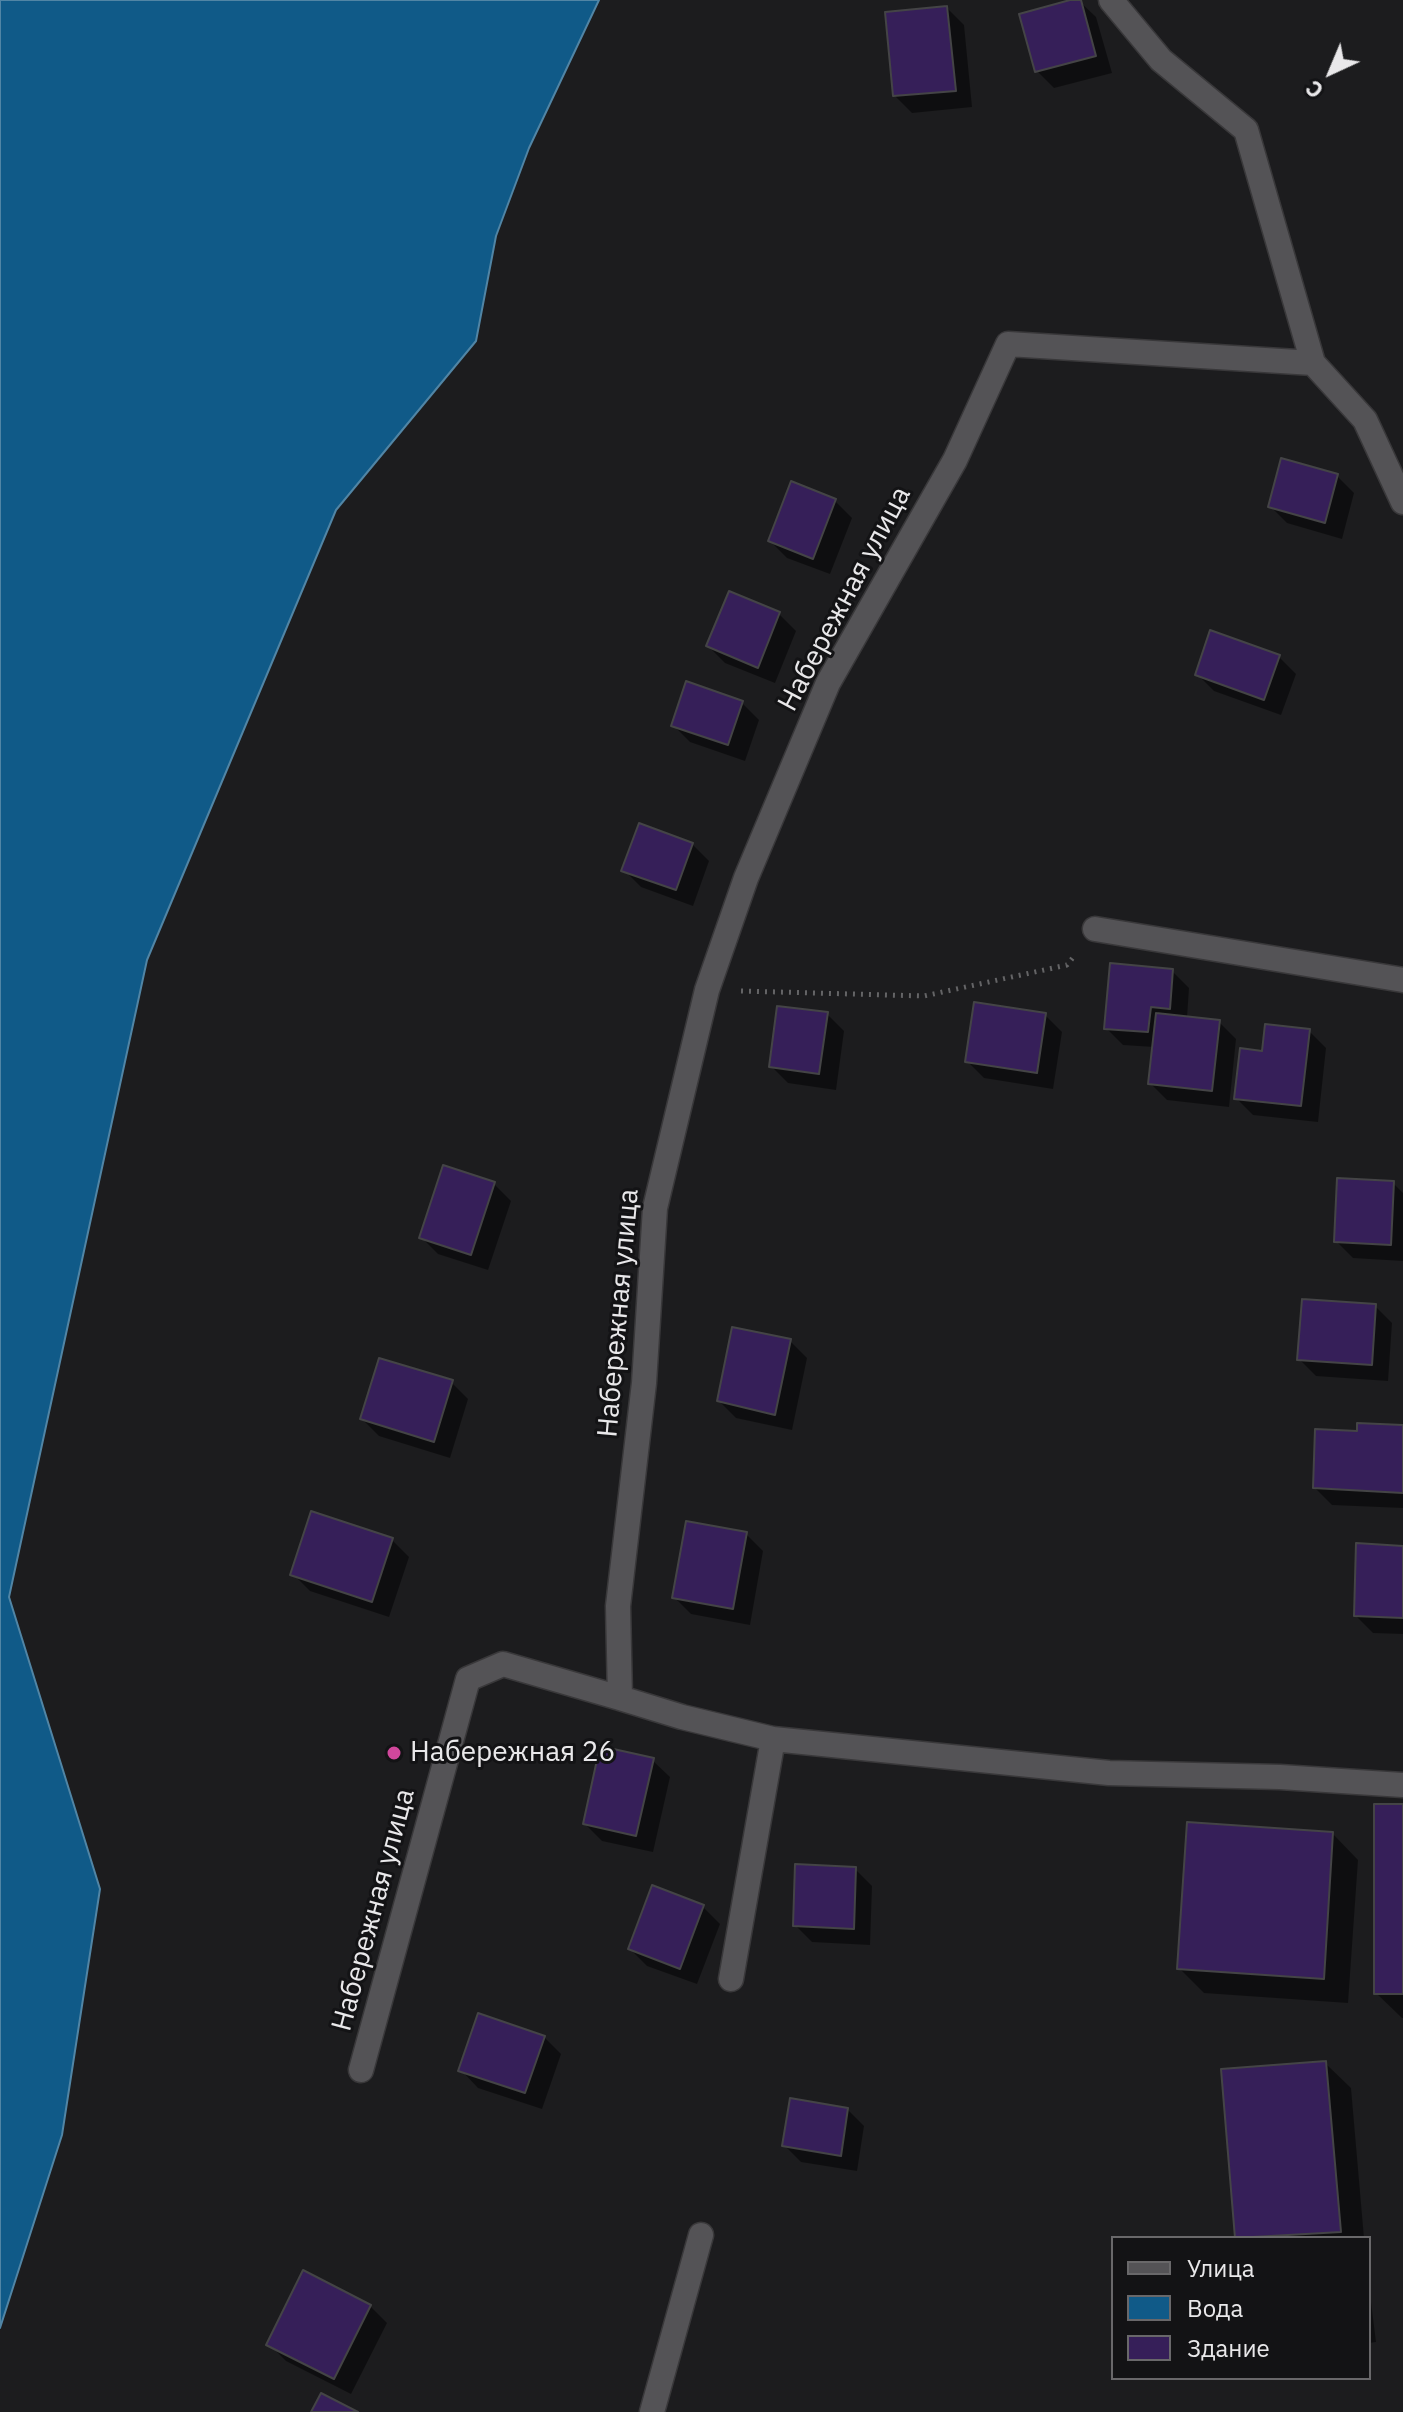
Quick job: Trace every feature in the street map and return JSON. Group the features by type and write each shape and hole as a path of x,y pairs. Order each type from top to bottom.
{"street":[{"path":"1111,0 1161,60 1246,130 1313,363 1365,420 1403,502"},
{"name":"Набережная улица","path":"361,2070 468,1679 503,1664 620,1698 618,1606 644,1383 655,1208 707,990 746,878 828,683 955,460 1008,344 1313,363"},
{"path":"1095,929 1403,980"},
{"path":"620,1698 773,1739 1109,1773 1280,1777 1403,1785"},
{"path":"731,1979 773,1739"},
{"path":"652,2412 701,2235"}],"path":[{"path":"707,990 924,996 1067,965 1095,929"}],"water":[{"path":"0,0 599,0 529,148 496,236 476,341 336,510 147,960 9,1597 100,1889 62,2135 0,2328"}],"building":[{"path":"1070,0 1081,0 1096,56 1035,72 1019,14"},
{"path":"947,6 956,91 893,96 885,12"},
{"path":"1281,458 1338,474 1325,523 1268,507"},
{"path":"791,481 836,499 813,559 768,541"},
{"path":"729,591 780,612 758,668 706,646"},
{"path":"1210,630 1280,655 1264,700 1195,675"},
{"path":"686,681 743,701 728,745 671,726"},
{"path":"639,823 693,843 676,890 621,871"},
{"path":"1110,963 1173,969 1170,1009 1151,1007 1148,1032 1104,1029"},
{"path":"974,1002 1046,1013 1037,1073 965,1062"},
{"path":"777,1006 828,1012 819,1074 769,1067"},
{"path":"1156,1013 1220,1020 1212,1091 1148,1084"},
{"path":"1265,1024 1310,1029 1301,1106 1234,1099 1240,1048 1262,1051"},
{"path":"443,1165 495,1182 471,1255 419,1238"},
{"path":"1337,1178 1394,1181 1391,1245 1334,1242"},
{"path":"1302,1299 1376,1304 1372,1365 1297,1360"},
{"path":"732,1327 791,1339 775,1415 717,1401"},
{"path":"379,1358 453,1380 434,1442 360,1419"},
{"path":"1357,1423 1403,1425 1403,1493 1313,1488 1315,1429 1357,1431"},
{"path":"311,1511 393,1538 372,1602 290,1575"},
{"path":"686,1521 747,1532 733,1609 672,1598"},
{"path":"1356,1543 1403,1546 1403,1618 1354,1616"},
{"path":"600,1746 654,1758 636,1836 583,1824"},
{"path":"1374,1804 1403,1804 1403,1994 1374,1994"},
{"path":"1187,1822 1333,1832 1324,1979 1177,1969"},
{"path":"795,1864 856,1867 854,1929 793,1926"},
{"path":"652,1885 704,1905 680,1969 628,1949"},
{"path":"478,2013 545,2036 525,2093 458,2071"},
{"path":"1326,2061 1341,2232 1235,2236 1221,2069"},
{"path":"790,2098 848,2108 841,2156 782,2146"},
{"path":"303,2270 371,2305 334,2379 266,2345"},
{"path":"321,2393 358,2412 311,2412"}],"place":[{"name":"Набережная 26","path":"394,1753"}]}
